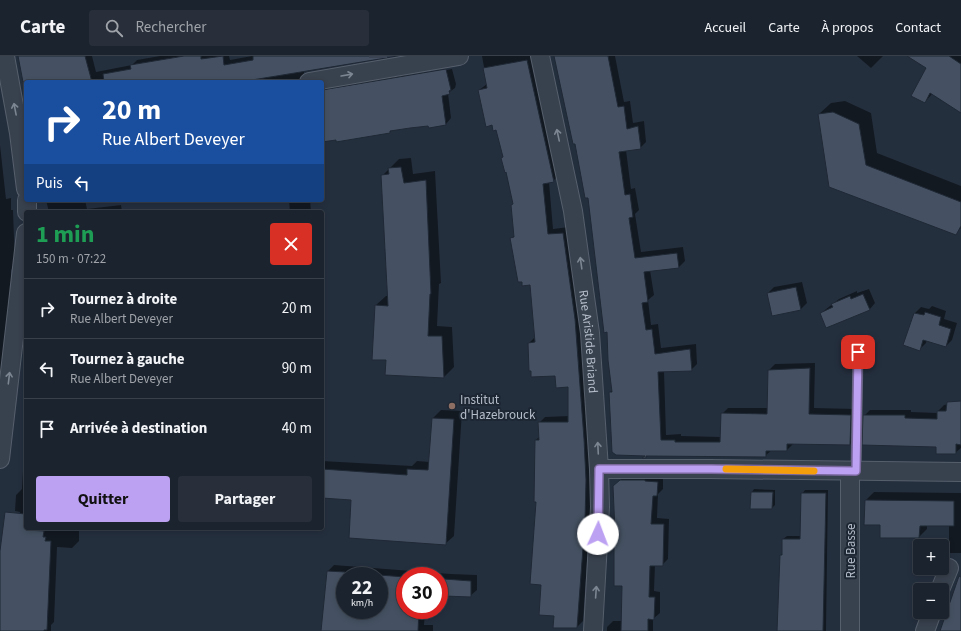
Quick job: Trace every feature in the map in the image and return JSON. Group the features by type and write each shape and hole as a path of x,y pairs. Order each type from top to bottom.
{"street":[{"path":"5,56 23,132 24,151"},
{"path":"317,80 379,64 459,56"},
{"name":"Rue Aristide Briand","path":"540,56 566,175 581,260 591,348 600,507 593,631"},
{"path":"0,459 24,278"},
{"path":"599,469 961,472"},
{"name":"Rue Basse","path":"850,631 853,471"},
{"path":"925,631 929,619"}],"lane":[{"path":"853,471 858,352"}],"building":[{"path":"18,56 85,56 91,80 24,80 23,82"},
{"path":"184,56 201,56 201,59 223,56 224,65 253,60 253,56 398,56 252,80 104,80 103,74 131,69 130,65"},
{"path":"554,56 608,56 618,107 624,106 627,129 638,126 641,149 619,152 625,195 630,194 633,217 629,218 635,258 677,253 679,268 644,272 648,302 642,303 646,330 652,329 655,354 690,349 692,371 658,372 661,440 675,440 675,442 720,442 721,413 767,414 768,370 810,368 809,414 851,415 850,445 787,444 787,451 766,451 766,457 646,456 646,458 642,458 645,456 616,455 612,452 609,392 612,392 608,360 607,332 604,333 588,198 585,198 575,144 573,144"},
{"path":"907,56 949,56 961,64 961,113 930,93 925,103 911,96 926,68"},
{"path":"527,60 554,182 543,184 548,234 563,233 575,319 586,480 585,521 577,628 553,628 554,616 539,615 541,585 530,584 536,502 534,502 535,440 539,440 538,422 568,422 568,387 556,388 555,376 531,377 531,371 529,371 528,343 535,342 530,285 522,286 522,282 518,282 510,238 514,237 511,205 513,204 506,172 505,173 501,158 503,157 496,130 493,131 492,125 486,127 478,90 487,88 483,68"},
{"path":"446,69 451,90 449,91 450,94 442,96 446,125 429,128 428,126 410,128 336,142 336,140 324,142 324,90"},
{"path":"833,112 859,124 866,165 961,202 961,226 956,235 829,187 818,114"},
{"path":"401,167 404,183 426,180 431,294 428,336 442,336 444,378 385,375 386,360 372,360 375,305 388,306 381,175 389,174 388,168"},
{"path":"796,287 801,310 772,316 767,293"},
{"path":"863,294 870,310 826,328 820,313 833,307 831,304 850,296 851,299"},
{"path":"925,312 941,317 939,325 951,329 946,347 923,340 920,351 903,345 914,313 924,315"},
{"path":"961,401 961,445 956,444 956,454 936,454 936,447 862,445 863,415 905,415 905,418 937,419 937,411 946,411 947,402"},
{"path":"432,418 454,419 446,545 349,538 351,500 324,498 324,469 407,475 407,469 428,470"},
{"path":"620,480 645,480 658,482 657,496 653,496 651,524 664,524 663,566 650,566 649,597 655,597 654,620 648,619 648,631 621,631 622,586 614,586 615,532 613,486"},
{"path":"751,492 773,492 772,509 750,509"},
{"path":"801,493 826,493 823,631 777,631 782,539 800,539"},
{"path":"865,500 954,501 954,526 920,526 919,538 880,538 880,525 864,525"},
{"path":"5,512 24,514 24,530 44,531 43,537 46,537 45,541 51,541 47,630 0,631 0,551"},
{"path":"327,571 336,572 336,619 388,619 388,576 396,576 396,619 419,619 418,631 321,631"},
{"path":"959,576 961,577 961,631 940,631 944,619 949,619 949,605"},
{"path":"448,579 471,581 471,597 448,596"}],"slow traffic":[{"path":"726,469 814,471"}],"place":[{"name":"Institut d'Hazebrouck","path":"452,406"}],"route":[{"path":"598,534 600,507 599,469 856,471 858,352"}]}
